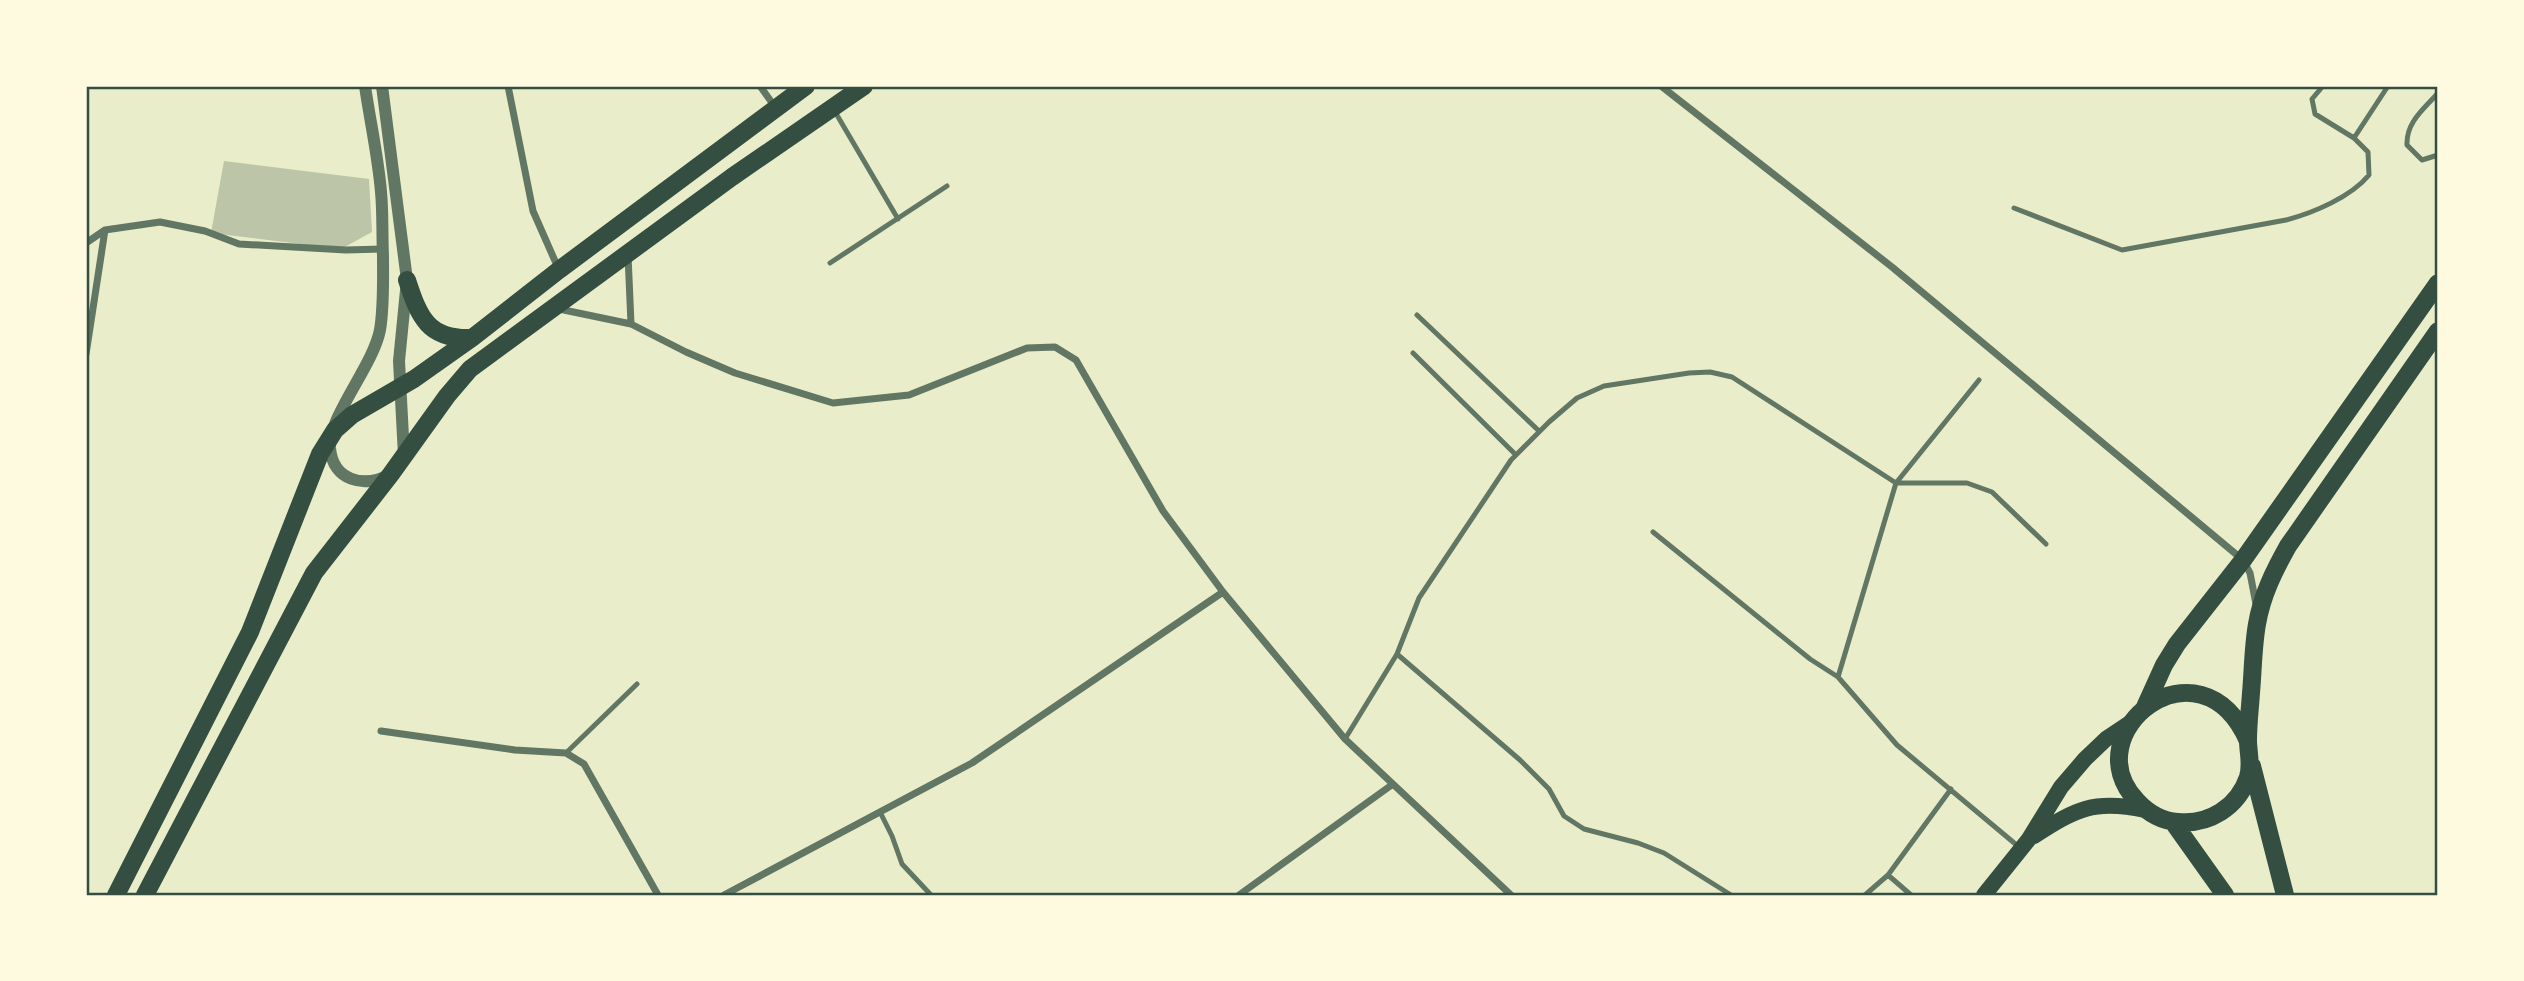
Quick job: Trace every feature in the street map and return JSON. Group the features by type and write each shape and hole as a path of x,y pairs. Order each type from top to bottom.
{"highway":[{"path":"116,895 250,632 316,463 330,438 352,415 472,338 806,86"},
{"path":"145,895 307,585 325,556 470,369 732,177 864,86"},
{"path":"407,279 417,310 434,330 452,339 472,338"},
{"path":"2145,707 2164,665 2177,645 2243,560 2438,283"},
{"path":"2284,895 2250,762 2248,741 2257,623 2271,577 2288,546 2438,331"},
{"path":"2248,741 2241,724 2229,710 2206,697 2178,694 2161,698 2145,707 2130,723 2122,741 2120,760 2123,779 2132,796 2145,810 2173,822 2201,821 2225,809 2243,788 2250,762"},
{"path":"2173,822 2225,895"}],"main road":[{"path":"1984,895 2025,844 2061,787 2106,739 2130,723"},
{"path":"2025,844 2063,817 2090,807 2116,804 2145,810"}],"street":[{"path":"365,86 381,192 382,311 379,333 369,361 342,408 330,438 333,462 353,480 378,481 391,474"},
{"path":"382,86 407,279 399,361 404,456"},
{"path":"508,86 533,211 559,270"},
{"path":"760,86 775,107"},
{"path":"1661,86 1892,267 2243,560 2252,583 2257,623"},
{"path":"86,243 106,230 160,222 205,232 239,244 346,250 382,249"},
{"path":"86,354 106,230"},
{"path":"628,253 631,324"},
{"path":"554,308 631,324 735,373 833,403 909,395 1027,348 1055,347 1076,360 1163,511 1223,592 1345,738 1511,895"},
{"path":"724,895 972,763 1223,592"},
{"path":"382,731 515,750 566,754 584,764 658,895"},
{"path":"1239,895 1393,784"}],"lane":[{"path":"2014,208 2122,250 2308,215 2363,183 2369,176 2368,152 2354,138 2315,114 2312,99 2323,86"},
{"path":"2354,138 2388,86"},
{"path":"2438,93 2410,124 2406,136 2407,145 2422,160 2438,155"},
{"path":"833,107 898,219"},
{"path":"830,262 947,186"},
{"path":"1417,315 1539,431"},
{"path":"1413,353 1516,455"},
{"path":"1345,738 1397,654 1419,598 1516,455 1577,398 1604,386 1689,373 1710,372 1732,377 1896,483 1967,483 1992,492 2046,544"},
{"path":"1838,677 1896,483 1979,380"},
{"path":"1653,532 1810,659 1838,677 1897,745 2025,844"},
{"path":"1397,654 1520,760 1549,789 1564,816 1584,829 1638,843 1664,853 1731,895"},
{"path":"566,754 637,684"},
{"path":"1865,895 1888,875 1951,789"},
{"path":"880,812 902,864 931,895"},
{"path":"1888,875 1910,895"}],"building":[{"path":"224,161 369,179 372,232 341,249 211,233"}]}
